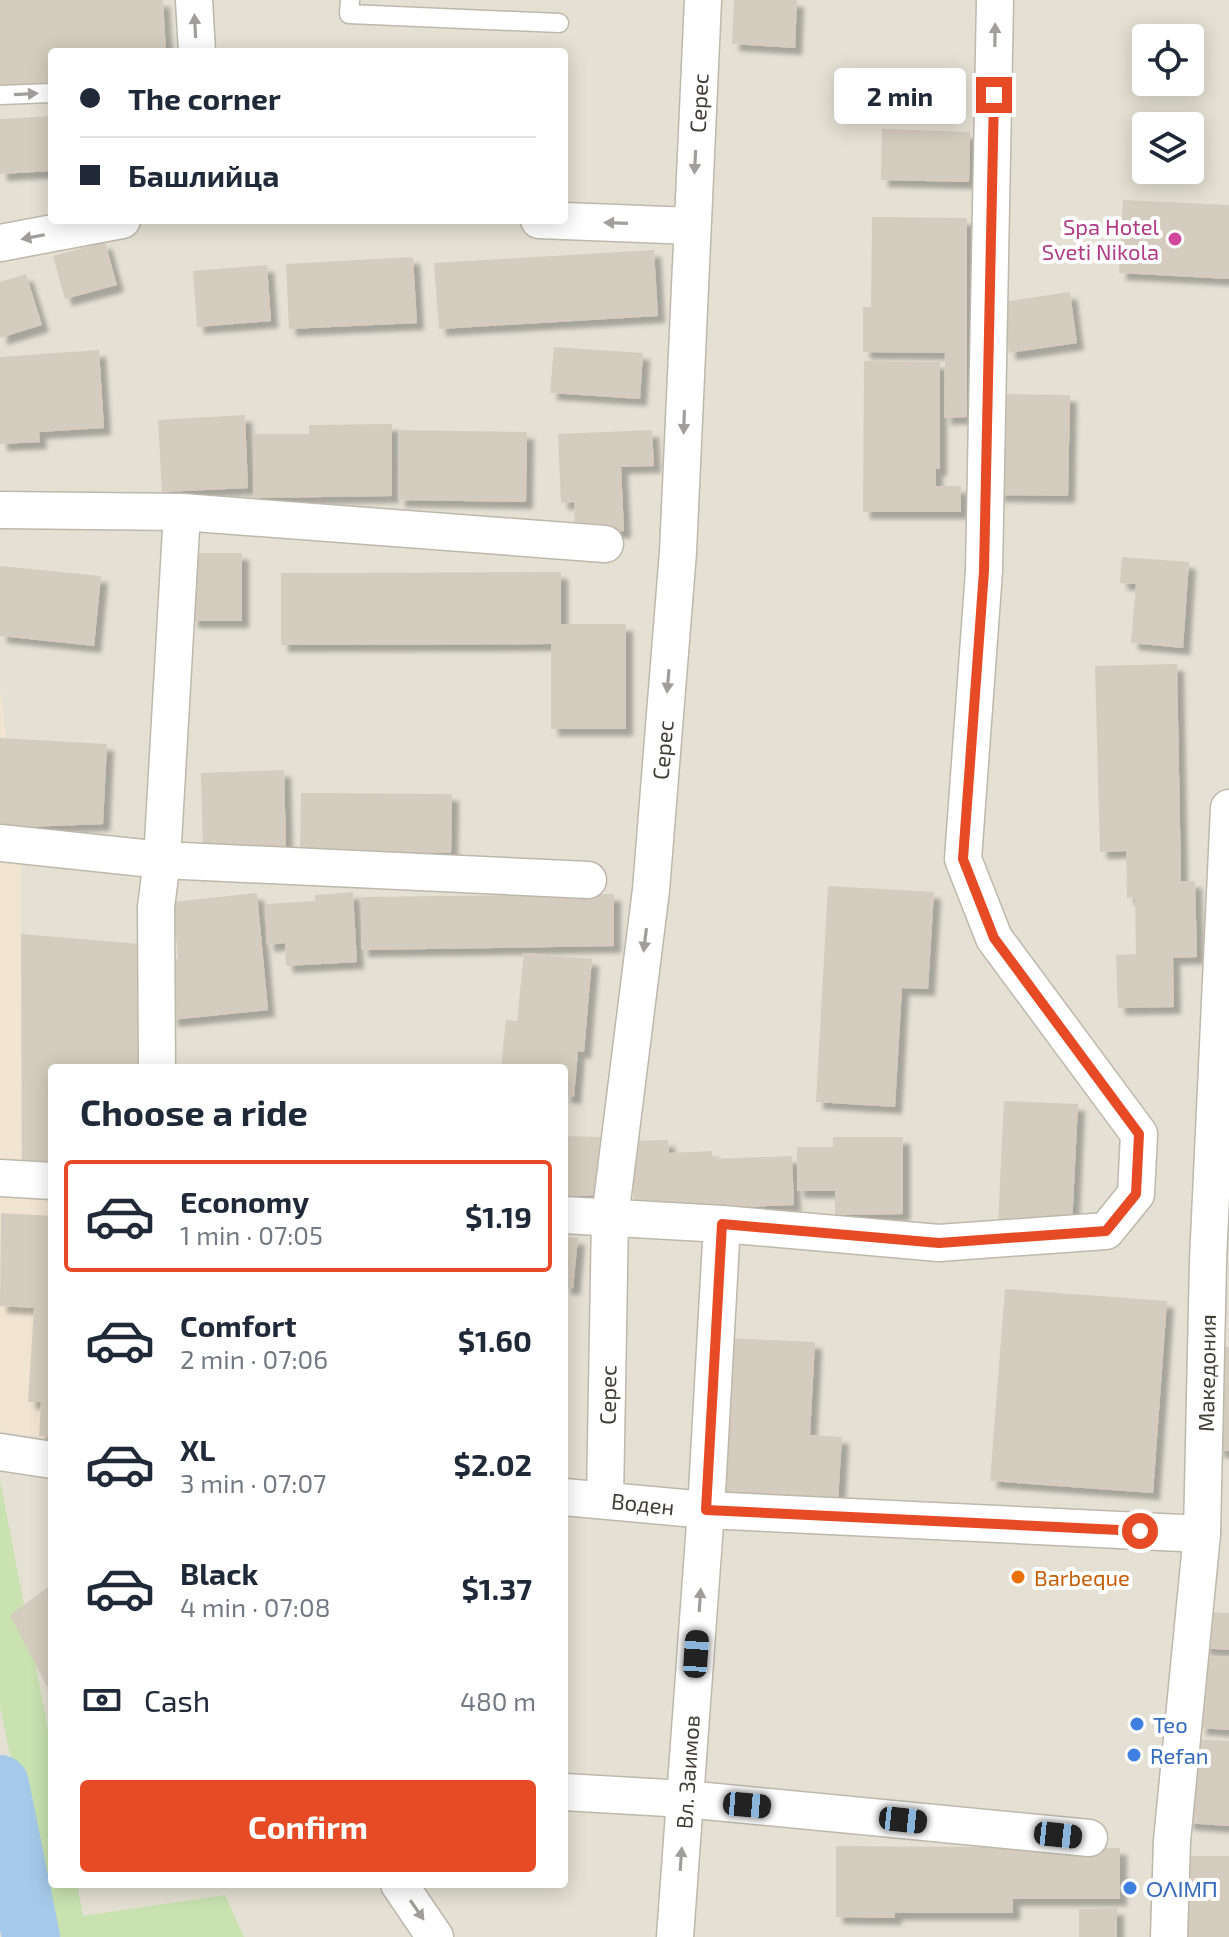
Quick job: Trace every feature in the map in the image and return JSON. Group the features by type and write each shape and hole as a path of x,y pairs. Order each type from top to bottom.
{"street":[{"path":"194,0 197,48"},
{"name":"Серес","path":"605,1499 610,1218 651,890 678,552 703,0"},
{"path":"568,1215 722,1224 939,1243 1106,1231 1136,1194 1139,1134 994,938 963,859 984,571 995,0"},
{"path":"568,221 692,226"},
{"path":"0,243 101,224"},
{"path":"0,510 182,512 605,544"},
{"path":"157,1064 156,907 162,860 182,512"},
{"name":"Македония","path":"1169,1937 1172,1841 1216,1526 1208,1261 1229,808"},
{"path":"0,843 162,860 588,880"},
{"path":"0,1178 48,1181"},
{"name":"Вл. Заимов","path":"675,1937 706,1510 722,1224"},
{"path":"0,1452 48,1459"},
{"name":"Воден","path":"568,1497 706,1510 1216,1526"},
{"path":"568,1792 685,1799 1089,1838"},
{"path":"402,1888 435,1937"}],"lane":[{"path":"350,0 349,14 559,23"},
{"path":"0,95 48,93"}],"shaded area":[{"path":"0,0 1229,0 1229,1937 0,1937"},
{"path":"0,688 21,850 21,1190 48,1193 48,1438 0,1431"}],"green space":[{"path":"0,1480 48,1729 48,1888 78,1888 83,1916 225,1895 244,1937 48,1937 0,1706"}],"building":[{"path":"0,0 163,0 166,48 48,48 48,83 0,86"},
{"path":"734,0 797,0 795,48 732,44"},
{"path":"48,116 48,171 0,174 0,119"},
{"path":"882,129 970,132 969,182 881,180"},
{"name":"Spa Hotel Sveti Nikola","path":"1123,200 1229,205 1229,279 1119,273"},
{"path":"872,217 967,218 967,417 944,418 945,353 863,352 863,307 871,307"},
{"path":"105,242 117,285 65,299 53,256"},
{"path":"654,250 658,316 439,329 434,263"},
{"path":"413,257 417,323 289,329 286,264"},
{"path":"267,265 271,321 197,327 193,271"},
{"path":"26,274 42,325 0,338 0,282"},
{"path":"1070,292 1077,343 1009,353 1002,302"},
{"path":"554,347 643,353 640,399 550,393"},
{"path":"99,350 104,428 39,432 40,442 0,444 0,357"},
{"path":"864,361 940,362 940,469 936,469 936,486 961,486 961,512 863,512"},
{"path":"998,394 1070,395 1068,496 997,495"},
{"path":"245,415 248,488 162,492 158,420"},
{"path":"392,424 392,496 253,498 253,434 309,434 309,425"},
{"path":"399,430 527,432 526,502 398,500"},
{"path":"652,430 654,466 621,467 624,531 575,533 574,502 561,503 558,434"},
{"path":"190,553 242,553 242,621 191,621"},
{"path":"1122,557 1189,562 1183,648 1131,643 1136,584 1120,583"},
{"path":"0,566 101,576 94,646 0,636"},
{"path":"561,572 561,624 626,624 626,729 551,729 551,644 281,645 281,573"},
{"path":"1177,664 1181,881 1195,881 1197,957 1173,958 1174,1007 1118,1008 1116,955 1136,954 1135,897 1127,898 1126,851 1100,852 1095,666"},
{"path":"0,738 107,744 103,824 0,828"},
{"path":"284,770 286,847 203,850 201,773"},
{"path":"301,793 452,794 451,853 300,851"},
{"path":"828,886 934,892 928,989 902,988 895,1107 816,1102"},
{"path":"353,892 357,962 286,966 285,943 267,945 265,904 315,901 315,895"},
{"path":"257,893 268,1010 171,1020 165,960 178,959 173,902"},
{"path":"614,894 614,946 361,950 361,897"},
{"path":"21,934 140,944 138,1064 48,1064 48,1162 22,1161"},
{"path":"524,953 592,959 584,1052 578,1051 574,1097 568,1096 568,1064 501,1064 506,1020 517,1021"},
{"path":"1004,1101 1078,1104 1072,1226 998,1223"},
{"path":"568,1136 604,1137 604,1196 568,1196"},
{"path":"833,1137 903,1137 903,1214 835,1215 835,1191 797,1191 797,1147 833,1147"},
{"path":"668,1140 669,1153 712,1151 712,1159 792,1156 794,1205 634,1211 632,1141"},
{"path":"1,1213 48,1216 48,1437 39,1436 41,1402 28,1402 34,1308 0,1306"},
{"path":"568,1237 578,1238 573,1288 568,1287"},
{"path":"1005,1289 1167,1301 1153,1493 990,1481"},
{"path":"722,1338 815,1342 810,1435 842,1437 838,1501 713,1494"},
{"path":"1218,1347 1229,1347 1229,1451 1217,1451"},
{"path":"48,1587 48,1688 10,1615"},
{"path":"1205,1612 1229,1613 1229,1650 1202,1648"},
{"path":"1204,1656 1229,1657 1229,1730 1199,1728"},
{"path":"1191,1739 1229,1741 1229,1826 1186,1823"},
{"path":"836,1846 1120,1848 1120,1899 1013,1899 1013,1913 895,1913 895,1918 836,1917"},
{"path":"1181,1856 1229,1856 1229,1937 1181,1937"},
{"path":"1117,1908 1117,1937 1079,1937 1079,1909"}],"waterway":[{"path":"0,1784 31,1937"}],"place":[{"name":"Spa Hotel Sveti Nikola","path":"1175,239"},
{"name":"Barbeque","path":"1018,1577"},
{"name":"Тео","path":"1137,1724"},
{"name":"Refan","path":"1134,1755"},
{"name":"ΟΛΙΜΠ","path":"1130,1888"}],"route":[{"path":"994,95 984,571 963,859 994,938 1139,1134 1136,1194 1106,1231 939,1243 722,1224 706,1510 1140,1531"}]}
